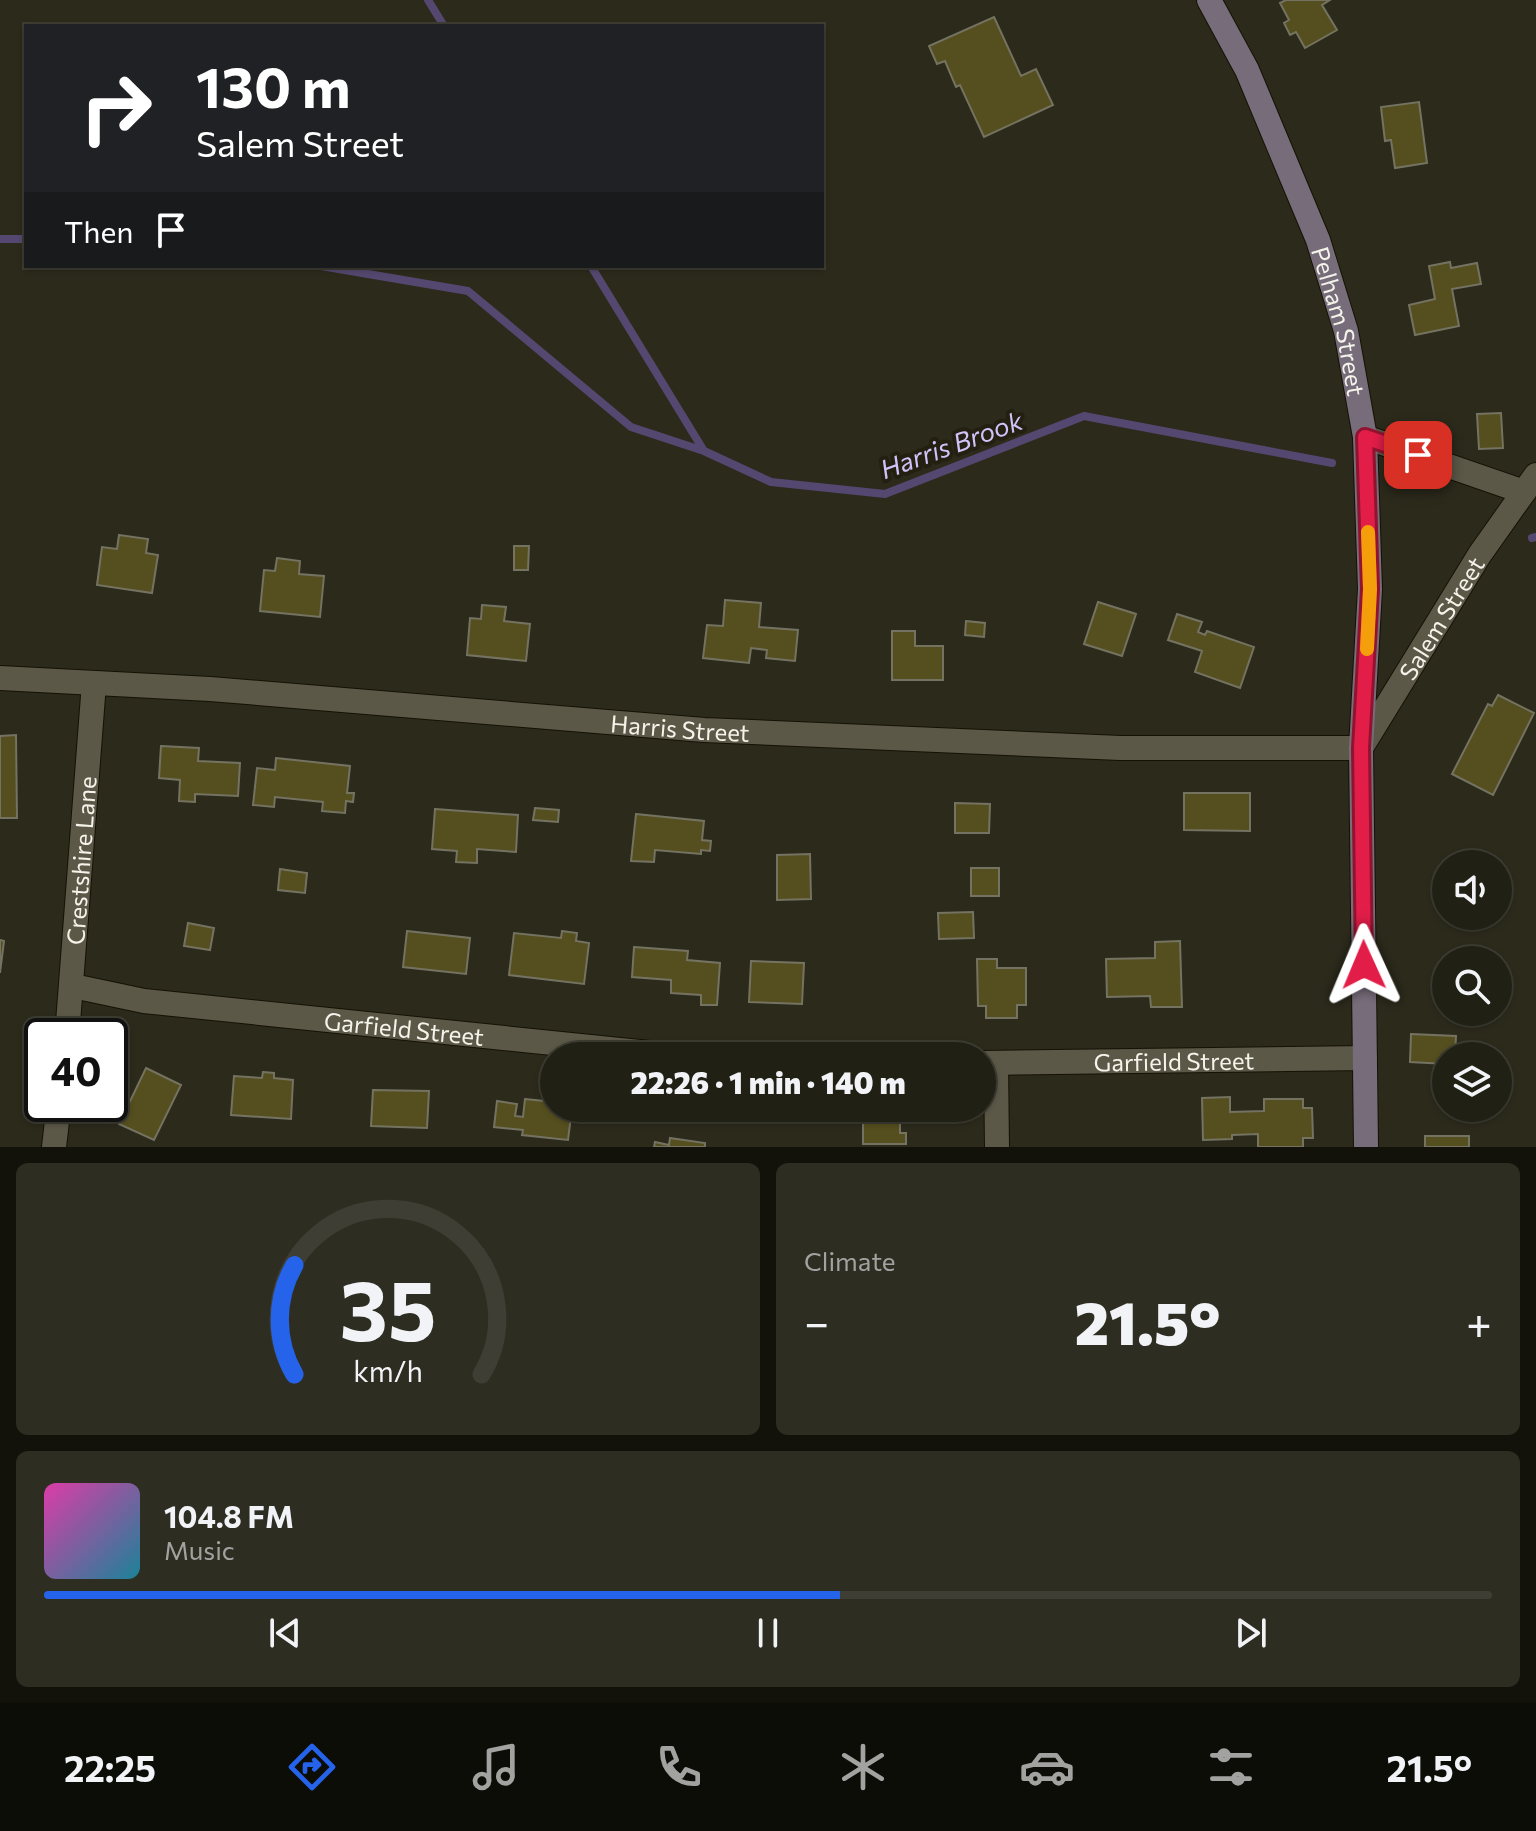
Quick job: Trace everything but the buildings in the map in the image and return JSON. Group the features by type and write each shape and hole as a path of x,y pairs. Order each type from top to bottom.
{"street":[{"name":"Pelham Street","path":"1209,0 1247,70 1318,240 1346,331 1365,437 1370,589 1361,748 1366,1147"},
{"name":"Salem Street","path":"1361,748 1480,554 1530,484 1365,437"},
{"name":"Harris Street","path":"0,678 210,689 704,730 1120,748 1361,748"},
{"name":"Crestshire Lane","path":"69,1018 94,683"},
{"name":"Garfield Street","path":"73,986 144,1001 542,1042"},
{"name":"Garfield Street","path":"996,1063 1365,1058"},
{"path":"54,1147 57,1122"},
{"path":"995,1122 997,1147"}],"waterway":[{"name":"Harris Brook","path":"428,0 443,24"},
{"path":"0,239 24,239"},
{"path":"333,268 468,291 631,427 704,451"},
{"name":"Harris Brook","path":"592,268 704,451 771,482 885,494 1084,416 1332,463"},
{"name":"Harris Brook","path":"1532,538 1536,537"}],"slow traffic":[{"path":"1367,649 1370,589 1368,532"}],"route":[{"path":"1364,965 1361,748 1370,589 1365,437 1418,455"}]}
